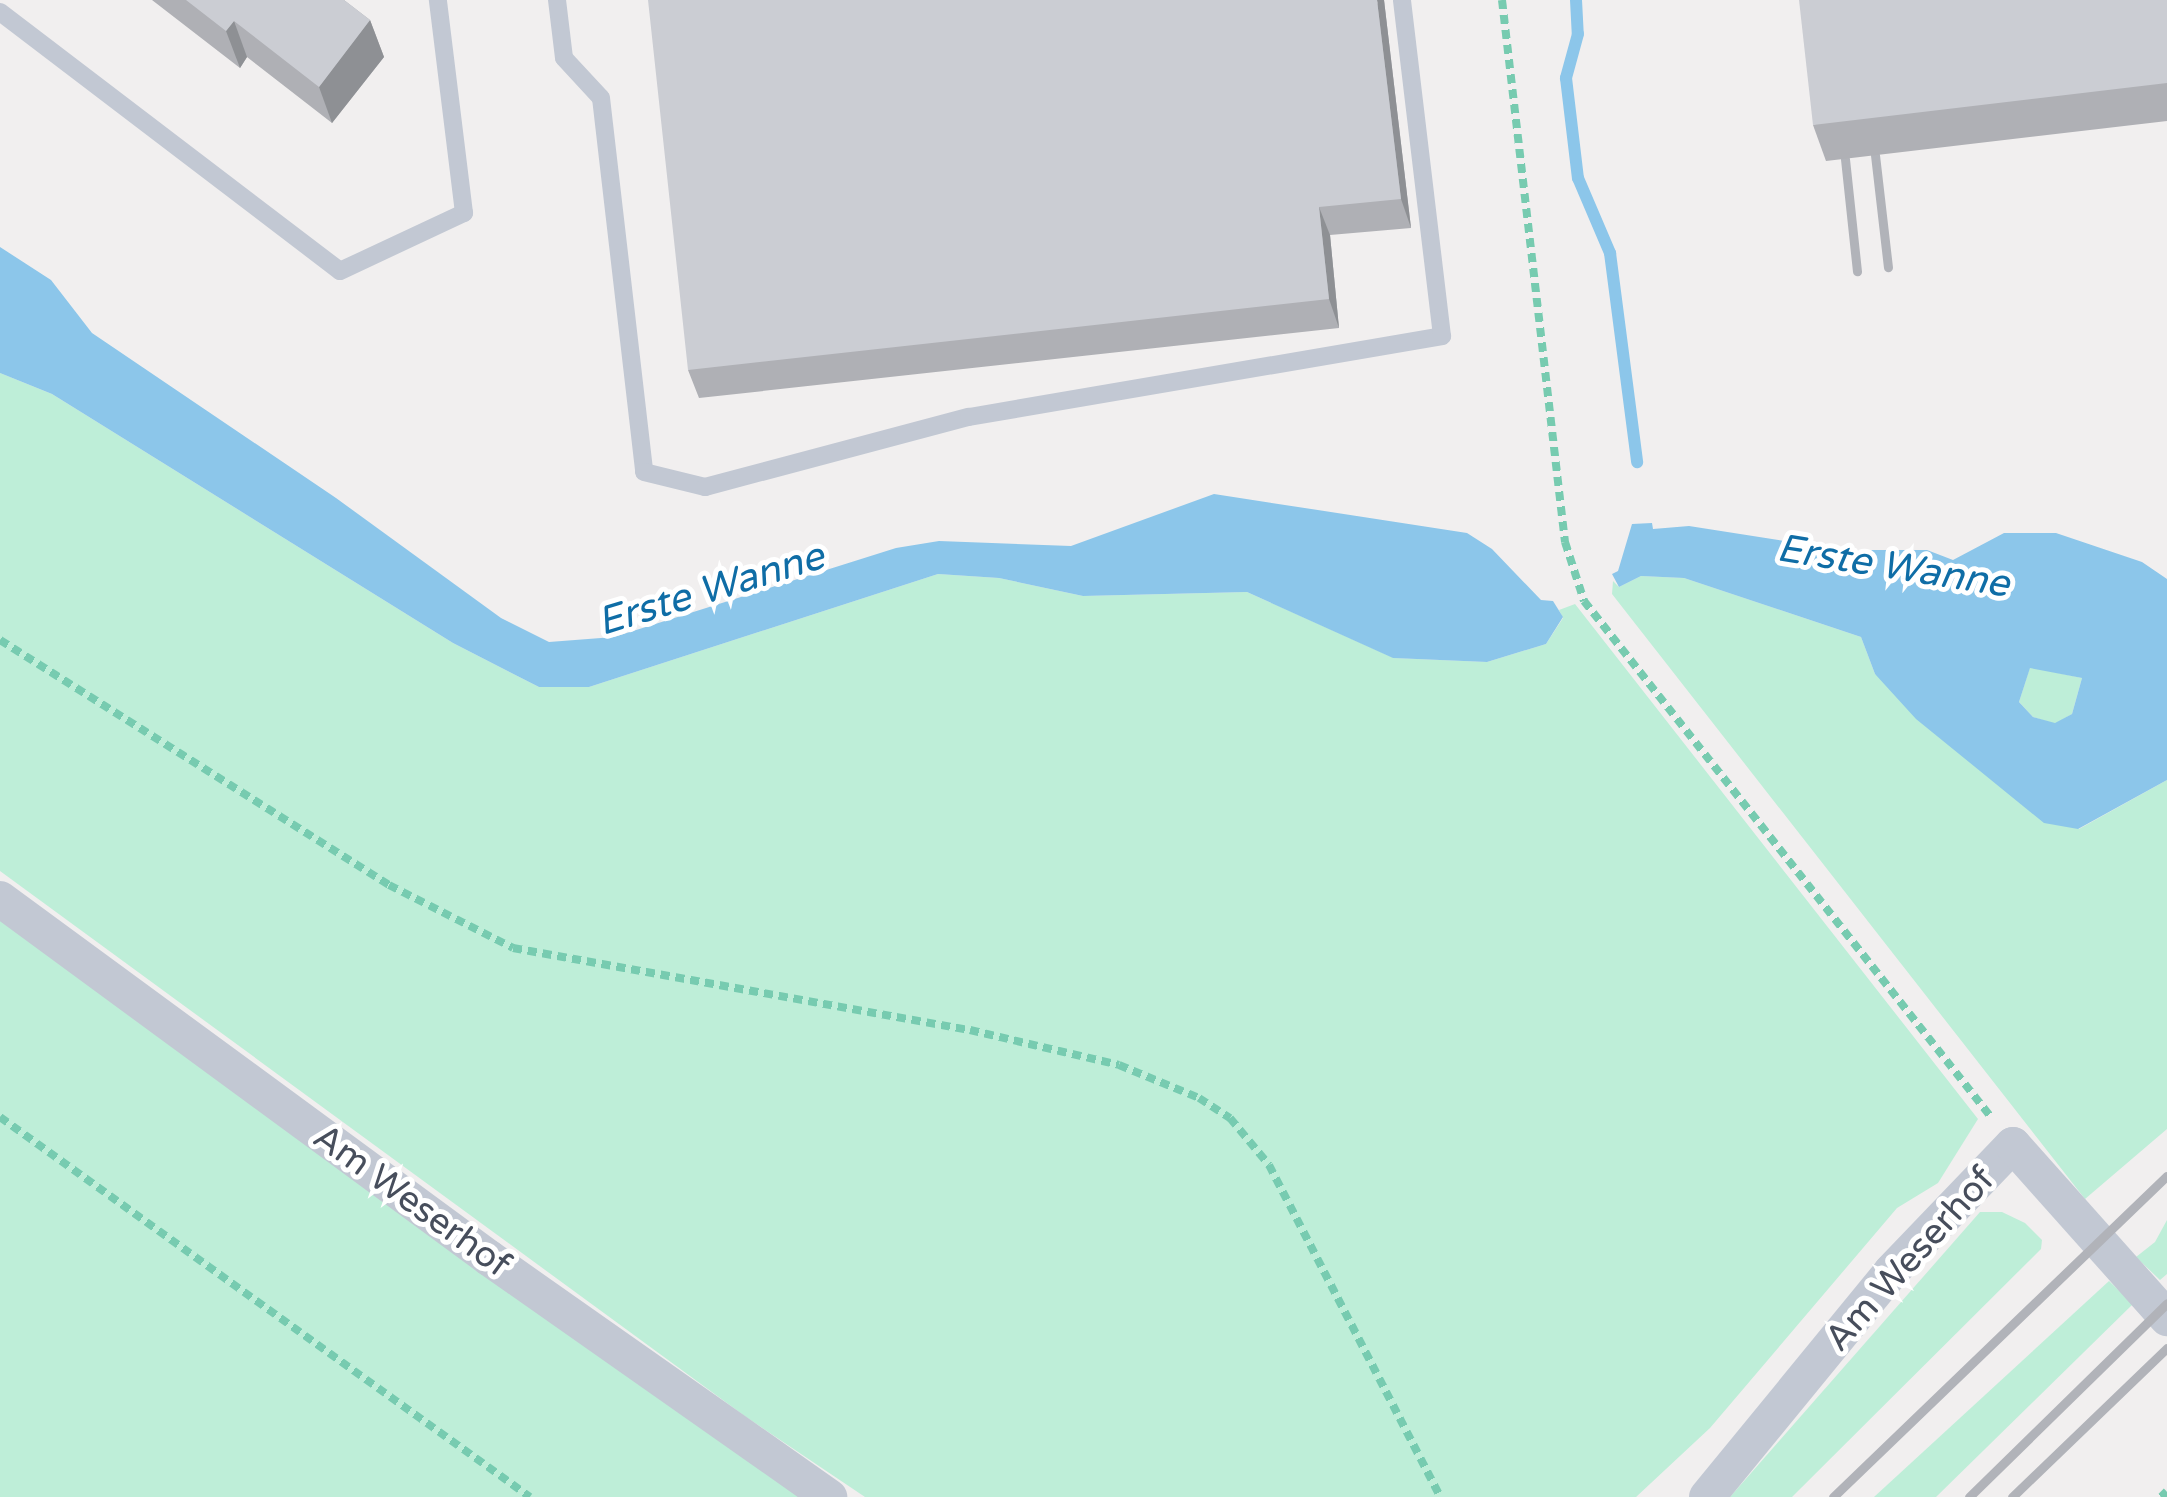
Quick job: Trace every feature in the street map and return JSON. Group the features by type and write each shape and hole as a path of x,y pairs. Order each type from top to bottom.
{"street":[{"name":"Am Weserhof","path":"0,899 489,1258 829,1497"},
{"name":"Am Weserhof","path":"1707,1497 1891,1272 2013,1145 2167,1318"}],"lane":[{"path":"0,12 340,272 464,213 438,0"},
{"path":"557,0 564,58 602,98 644,472 705,488 969,417 1442,336 1402,0"}],"path":[{"path":"1502,0 1565,542 1584,601 2013,1145"},
{"path":"0,640 389,885 513,948 970,1030 1120,1065 1198,1098 1230,1118 1269,1165 1440,1497"},
{"path":"0,1117 530,1497"}],"green space":[{"path":"0,373 52,394 453,643 539,687 589,687 938,574 999,578 1083,596 1247,592 1394,658 1487,662 1546,644 1563,618 1559,610 1575,604 1978,1119 1938,1183 1897,1208 1710,1428 1636,1497 865,1497 746,1417 0,871"},
{"path":"1641,576 1684,578 1861,637 1875,674 2079,829 2167,780 2167,1129 2085,1199 1612,594 1613,581 1619,587"},
{"path":"2030,667 2082,678 2072,714 2055,724 2033,717 2019,702"},
{"path":"0,917 806,1497 0,1497"},
{"path":"1980,1212 2002,1212 2025,1223 2042,1240 2041,1249 1792,1497 1730,1497"},
{"path":"2167,1220 2167,1274 2160,1280 2136,1257 2155,1242"},
{"path":"2109,1281 2133,1304 1936,1497 1874,1497"}],"water":[{"path":"0,247 51,280 92,333 336,498 501,618 549,642 614,637 896,548 939,541 1071,546 1214,494 1467,533 1492,549 1541,600 1553,601 1563,617 1546,644 1487,662 1393,658 1247,592 1083,596 999,578 938,574 589,687 539,687 453,643 52,394 0,373"},
{"name":"Erste Wanne","path":"1652,523 1653,529 1689,526 1841,550 1927,550 1953,560 2004,533 2056,533 2142,562 2167,579 2167,780 2078,829 2044,823 1916,719 1875,674 1861,637 1684,578 1641,576 1619,587 1612,574 1618,571 1632,524","holes":["2030,668 2082,678 2072,714 2055,723 2033,717 2019,702"]}],"building":[{"path":"186,0 344,0 370,20 319,87 234,21 226,31"},
{"path":"648,0 1377,0 1401,199 1319,207 1329,299 688,370"},
{"path":"1799,0 2167,0 2167,83 1813,125"}],"waterway":[{"path":"1576,0 1578,34 1566,78 1578,178 1610,253 1637,462"}],"railway":[{"path":"1875,155 1888,267"},
{"path":"1845,159 1857,271"},
{"path":"1833,1497 2167,1176"},
{"path":"1969,1497 2167,1303"},
{"path":"2012,1497 2167,1348"}]}
